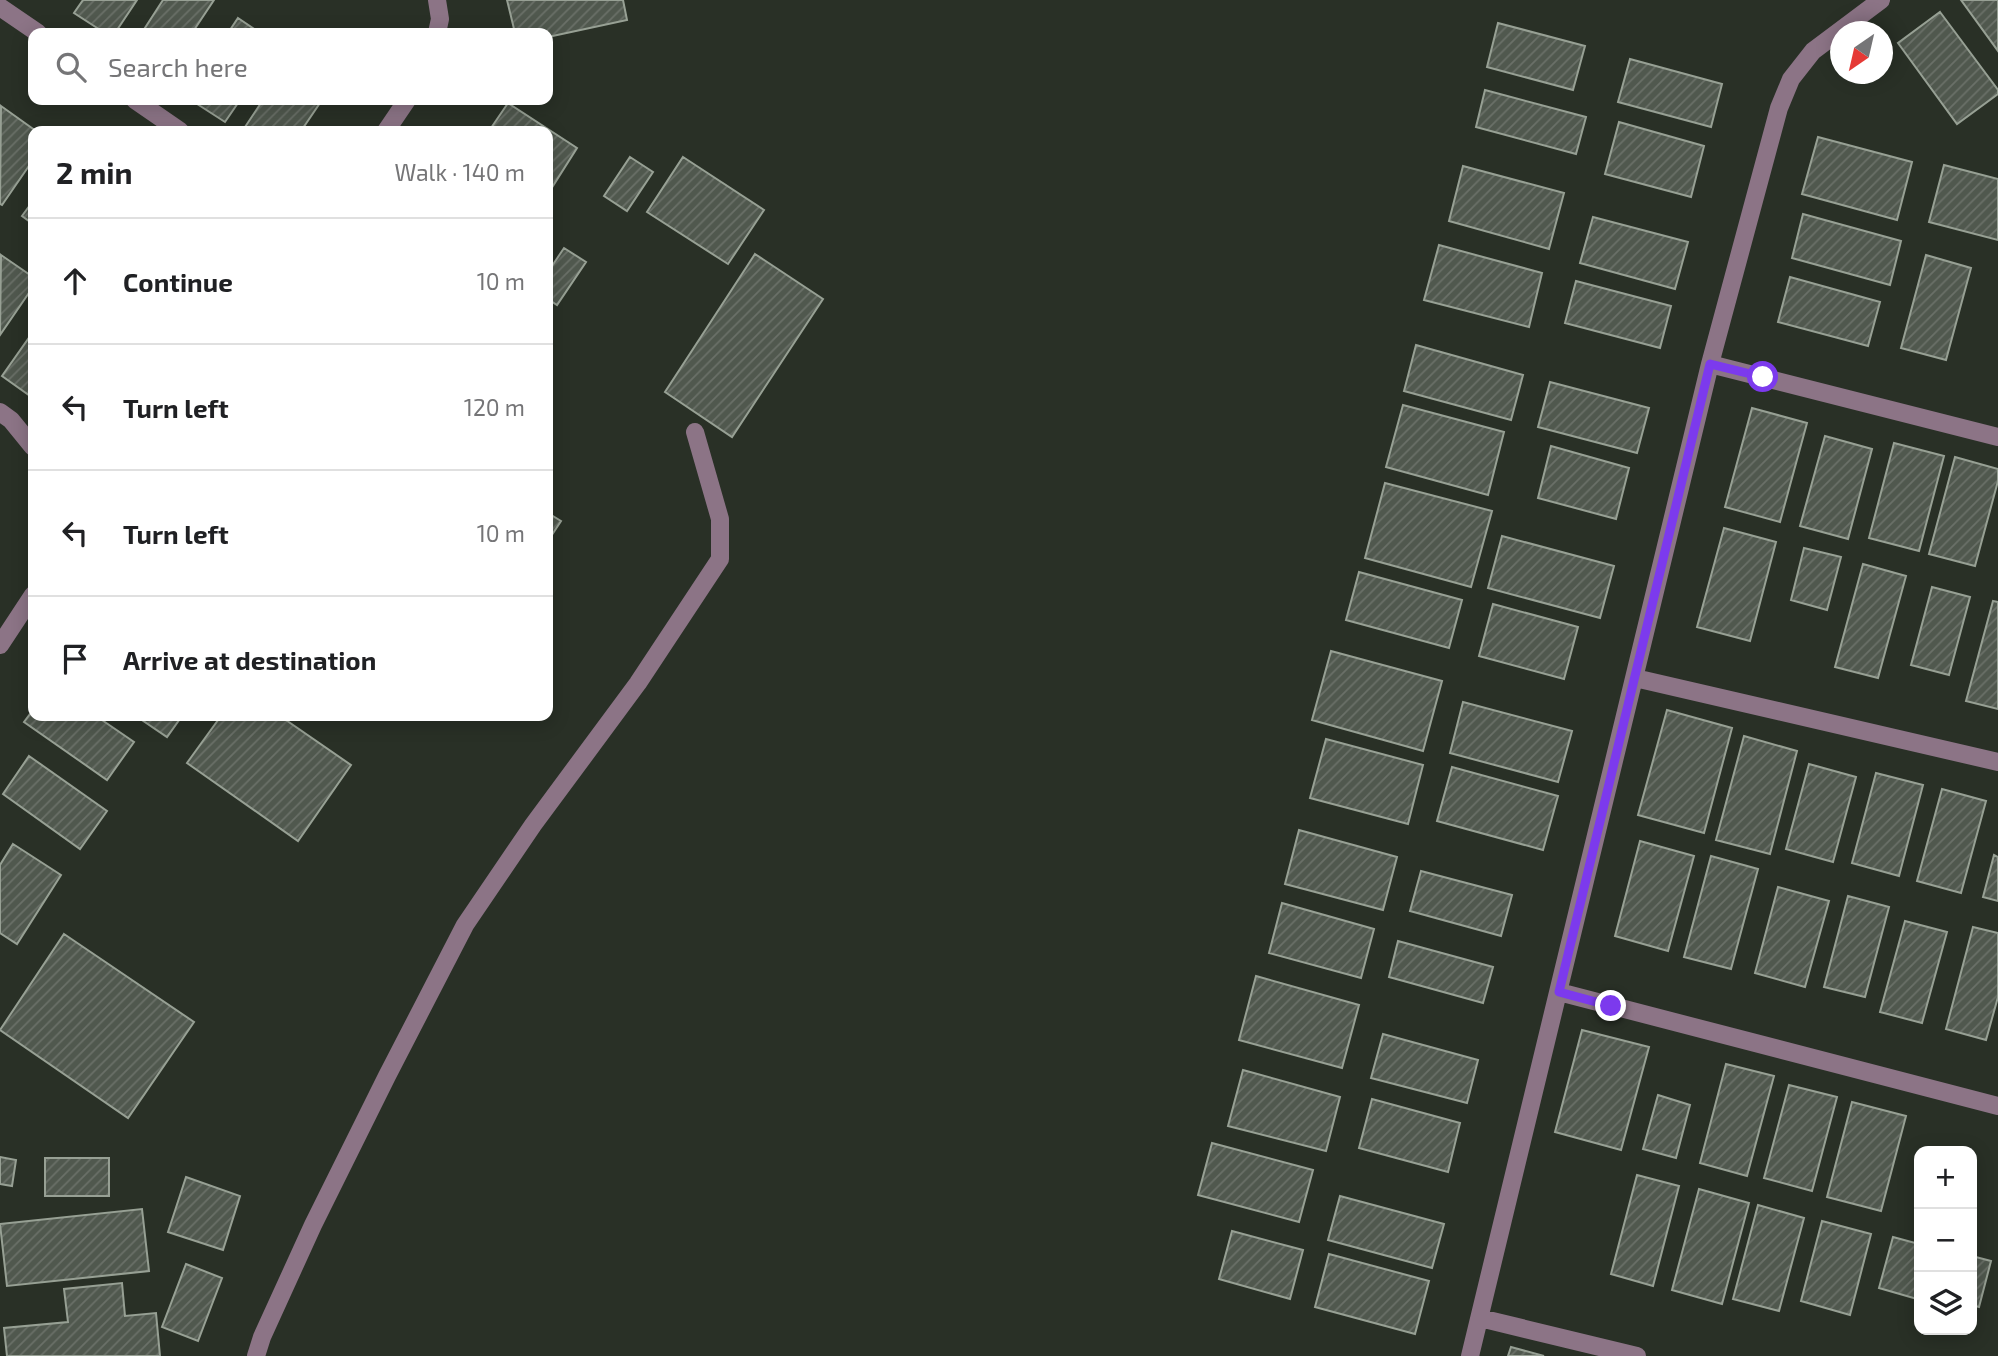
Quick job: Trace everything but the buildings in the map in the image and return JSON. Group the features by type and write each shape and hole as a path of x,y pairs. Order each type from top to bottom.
{"street":[{"path":"437,0 440,19 438,28"},
{"path":"1470,1356 1710,364 1779,108 1791,79 1813,51 1881,0"},
{"path":"0,7 31,28"},
{"path":"142,105 173,126"},
{"path":"389,126 404,105"},
{"path":"1710,364 1998,436"},
{"path":"0,412 11,420 28,441"},
{"path":"256,1356 313,1225 465,925 547,806 638,683 720,559 720,519 695,432"},
{"path":"0,645 28,603"},
{"path":"1635,678 1998,762"},
{"path":"1559,992 1998,1106"},
{"path":"1480,1318 1637,1356"}],"route":[{"path":"1611,1006 1559,992 1710,364 1763,377"}]}
